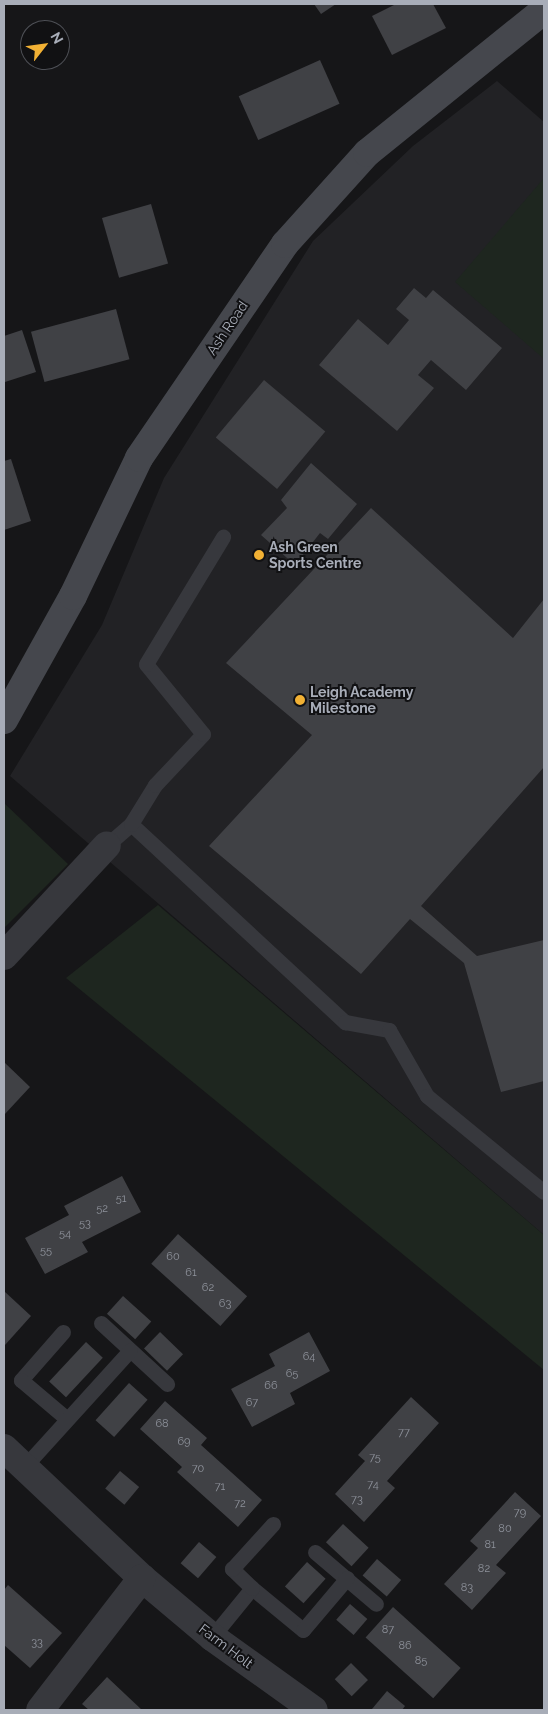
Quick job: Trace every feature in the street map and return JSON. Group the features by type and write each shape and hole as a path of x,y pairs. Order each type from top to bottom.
{"street":[{"name":"Ash Road","path":"4,720 73,596 139,458 285,244 367,153 544,10"},
{"path":"4,956 107,845"},
{"name":"Farm Holt","path":"4,1448 142,1578 212,1637 314,1710"},
{"path":"40,1710 142,1578"}],"lane":[{"path":"107,845 131,824 155,785 203,734 146,664 223,537"},
{"path":"131,824 345,1022 389,1030 427,1096 544,1192"},
{"path":"101,1323 167,1384"},
{"path":"64,1332 21,1380 68,1420"},
{"path":"25,1466 130,1350"},
{"path":"272,1524 232,1568 252,1588 303,1630 347,1578"},
{"path":"315,1552 376,1604"},
{"path":"212,1637 252,1588"}],"shaded area":[{"name":"Leigh Academy Milestone","path":"497,81 544,122 544,1235 10,776 102,625 164,478 313,241 413,146"},
{"path":"544,178 544,359 455,282"},
{"path":"4,803 68,864 4,928"},
{"path":"158,905 544,1235 544,1370 66,978"}],"building":[{"path":"314,4 336,4 321,14"},
{"path":"396,4 433,4 446,28 392,55 372,16"},
{"path":"320,60 340,104 258,140 239,96"},
{"path":"151,204 168,264 119,278 102,218"},
{"path":"414,288 426,298 433,290 502,348 466,390 431,360 418,375 434,388 397,431 319,365 358,319 388,345 409,320 396,309"},
{"path":"116,309 129,359 44,382 31,332"},
{"path":"22,330 36,372 5,382 4,336"},
{"path":"264,380 325,431 277,489 216,437"},
{"path":"11,459 31,521 4,530 4,461"},
{"path":"311,463 357,504 328,539 320,533 295,565 261,535 287,508 281,500"},
{"path":"371,508 513,638 544,599 544,767 421,906 477,956 544,940 544,1081 501,1092 464,963 410,919 361,974 209,846 312,735 226,663"},
{"path":"4,1062 30,1087 4,1115"},
{"path":"122,1176 141,1212 82,1242 88,1252 45,1274 25,1238 69,1215 64,1206"},
{"path":"178,1234 247,1296 220,1326 151,1264"},
{"path":"4,1291 31,1316 5,1345 4,1344"},
{"path":"123,1296 151,1321 135,1339 107,1314"},
{"path":"160,1332 183,1354 167,1371 144,1349"},
{"path":"309,1332 330,1371 290,1393 295,1404 252,1427 231,1389 275,1366 269,1354"},
{"path":"86,1342 103,1358 66,1397 49,1381"},
{"path":"129,1383 148,1400 114,1437 96,1420"},
{"path":"411,1397 439,1423 387,1481 395,1488 364,1522 335,1494 365,1461 358,1455"},
{"path":"165,1401 207,1438 201,1445 262,1500 238,1527 177,1472 182,1467 140,1429"},
{"path":"120,1471 139,1487 124,1505 105,1489"},
{"path":"515,1492 541,1516 496,1565 506,1573 472,1610 444,1584 478,1548 470,1541"},
{"path":"343,1524 369,1548 352,1566 326,1542"},
{"path":"199,1542 216,1557 198,1578 181,1563"},
{"path":"377,1559 401,1580 387,1597 363,1576"},
{"path":"307,1562 326,1579 303,1603 285,1587"},
{"path":"8,1585 62,1633 30,1668 4,1645 4,1590"},
{"path":"350,1604 367,1619 354,1635 336,1620"},
{"path":"393,1607 461,1668 433,1698 366,1637"},
{"path":"351,1663 368,1680 352,1696 335,1679"},
{"path":"107,1677 142,1710 89,1710 82,1704"},
{"path":"387,1691 405,1706 402,1710 372,1709"}],"place":[{"name":"Ash Green Sports Centre","path":"259,555"},
{"name":"Leigh Academy Milestone","path":"300,700"}]}
